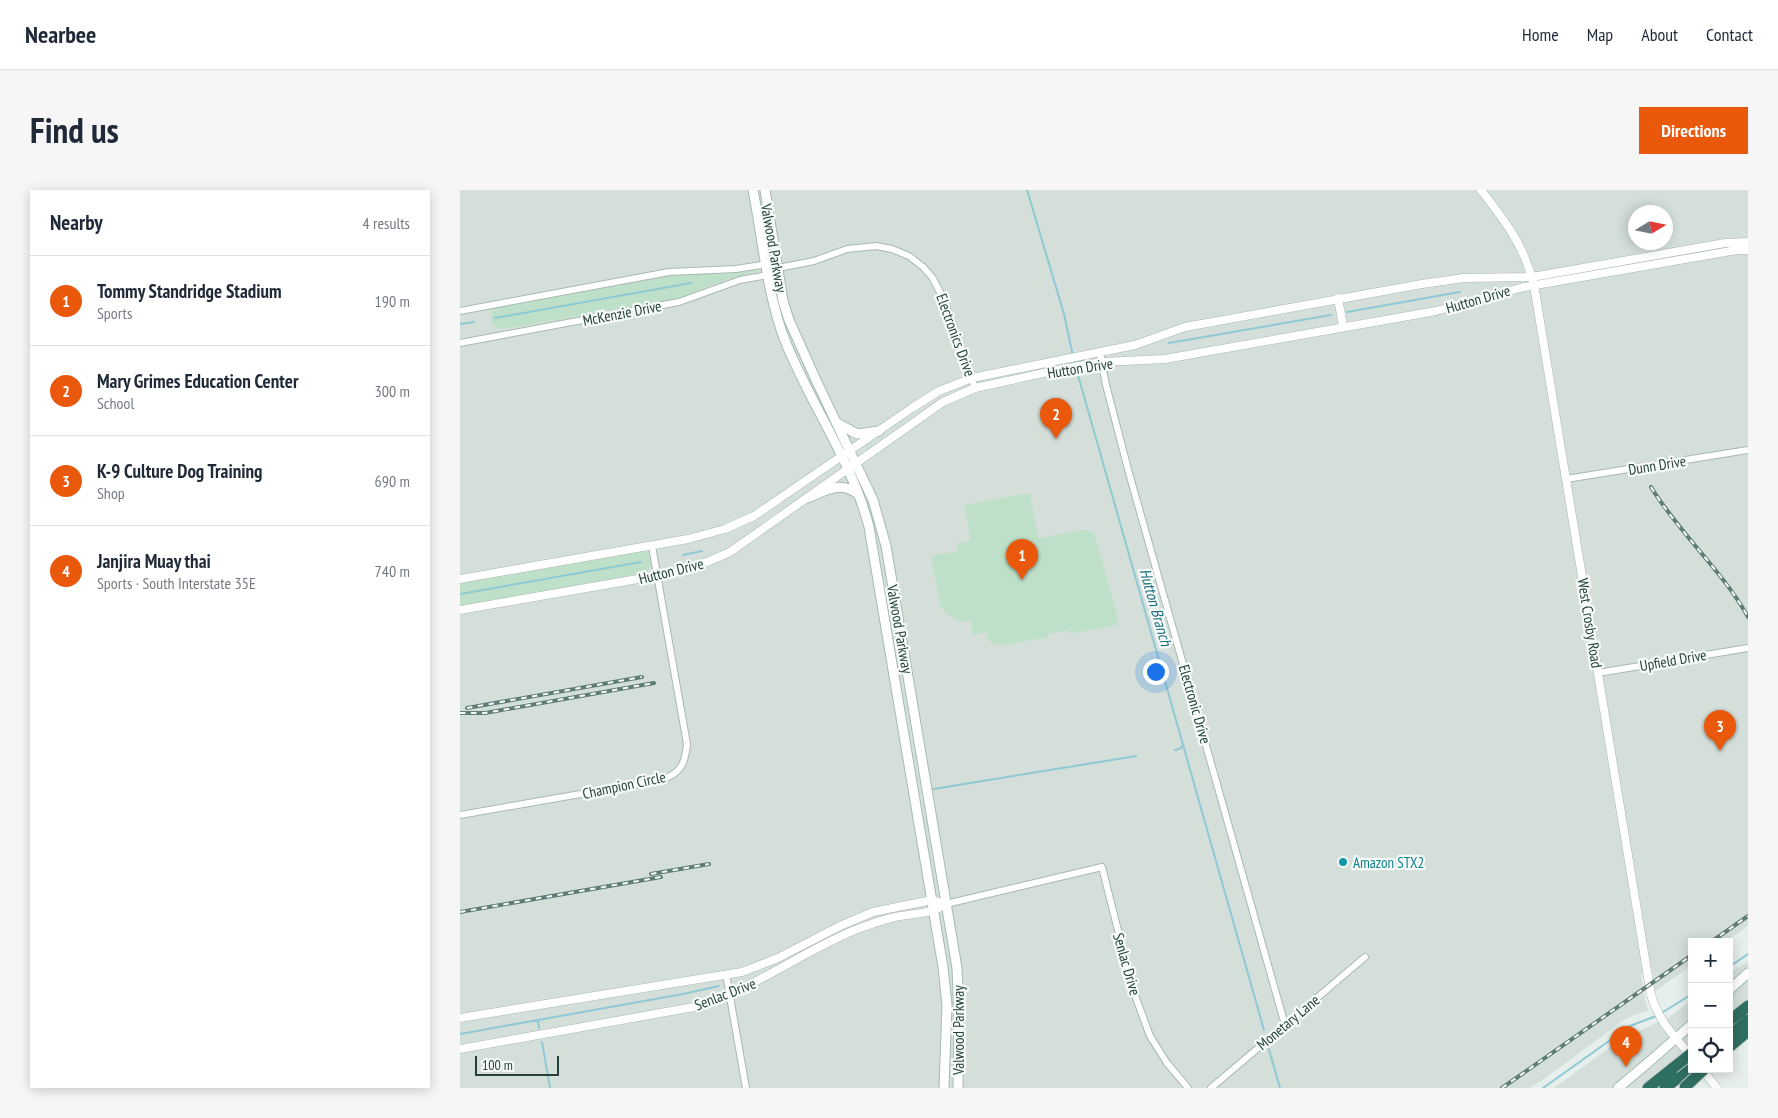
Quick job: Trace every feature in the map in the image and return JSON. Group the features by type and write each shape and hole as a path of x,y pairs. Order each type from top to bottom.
{"highway":[{"path":"1733,1018 1748,1006"},
{"path":"1733,1033 1748,1020"},
{"path":"1733,1044 1748,1031"},
{"path":"1680,1080 1688,1062"},
{"path":"1666,1088 1695,1073"},
{"path":"1648,1088 1680,1080"}],"main road":[{"name":"Valwood Parkway","path":"753,190 778,324 787,345 846,454 857,464 873,500 881,526 957,968 959,994 958,1088"},
{"name":"Valwood Parkway","path":"765,190 789,320 836,422 846,454 848,470 868,527 913,783 946,995 944,1088"},
{"path":"836,422 857,434 879,431"},
{"path":"807,498 826,489 844,486 858,494"},
{"path":"886,629 899,626"},
{"path":"913,783 925,781"},
{"path":"1733,986 1748,973"},
{"path":"946,995 959,994"},
{"path":"1618,1088 1688,1028"}],"street":[{"name":"West Crosby Road","path":"1481,190 1508,225 1522,248 1533,281 1649,985 1654,1007 1662,1023 1688,1052"},
{"name":"Hutton Drive","path":"460,610 678,572 707,562 730,552 943,402 975,388 1102,362 1165,359 1436,311 1533,281 1622,261 1725,243 1748,242"},
{"name":"McKenzie Drive","path":"460,343 679,302 733,282 768,275 778,268 814,261 847,248 859,246 882,247 899,252 914,260 929,273 936,283"},
{"path":"1699,247 1700,257"},
{"name":"Hutton Drive","path":"460,579 652,546 725,530 754,516 912,408 939,392 972,378 1135,345 1185,327 1338,298 1464,278 1533,281 1624,270 1737,250 1748,250"},
{"path":"1622,261 1624,270"},
{"name":"McKenzie Drive","path":"460,311 669,272 736,269 766,264 778,268"},
{"name":"Electronics Drive","path":"936,283 944,300 975,388"},
{"path":"1338,298 1343,326"},
{"name":"Electronic Drive","path":"1100,353 1129,473 1285,1025"},
{"name":"Dunn Drive","path":"1566,480 1748,450"},
{"name":"Champion Circle","path":"460,816 661,780 671,776 682,767 686,757 687,744 652,546"},
{"name":"Upfield Drive","path":"1598,673 1748,648"},
{"name":"Senlac Drive","path":"460,1049 694,1007 729,995 762,980 840,937 868,925 894,917 934,911 946,904 1102,867 1133,990 1150,1036 1166,1064 1188,1088"},
{"name":"Senlac Drive","path":"460,1018 742,972 778,958 835,928 873,912 932,900 946,904"},
{"path":"835,928 840,937"},
{"name":"Monetary Lane","path":"1211,1088 1365,957"},
{"path":"726,974 746,1088"},
{"path":"1706,1073 1718,1088"}],"shaded area":[{"path":"460,190 1748,190 1748,926 1731,938 1688,938 1688,968 1655,991 1652,968 1641,974 1648,1010 1627,1018 1529,1088 460,1088"},
{"path":"1748,961 1748,1008 1733,1021 1733,983 1733,970"},
{"path":"1688,1003 1688,1058 1653,1088 1554,1088 1620,1040 1669,1017"}],"green space":[{"path":"758,270 719,282 676,299 503,329 495,327 491,320 492,311 499,306 682,274 720,274"},
{"path":"1030,493 1038,538 1083,530 1091,531 1095,536 1118,618 1116,625 1069,634 1070,630 1048,634 1048,637 998,646 997,643 991,644 987,632 973,635 971,620 962,622 946,613 940,605 931,556 958,551 957,543 971,541 964,505"},
{"path":"643,549 649,554 651,564 648,571 644,573 460,606 460,581"}],"waterway":[{"name":"Hutton Branch","path":"1027,190 1064,314 1073,356"},
{"path":"495,318 691,283"},
{"path":"1347,312 1460,292"},
{"path":"1169,343 1331,315"},
{"path":"460,324 474,322"},
{"path":"1074,362 1086,360"},
{"name":"Hutton Branch","path":"1076,368 1264,1030"},
{"path":"683,555 702,551"},
{"path":"460,594 641,562"},
{"path":"1175,750 1182,746"},
{"path":"934,789 1136,756"},
{"path":"1733,964 1748,954"},
{"path":"460,1034 719,986"},
{"path":"1660,1014 1688,996"},
{"path":"1543,1088 1630,1026 1656,1016"},
{"path":"538,1020 539,1028"},
{"path":"542,1042 550,1088"},
{"path":"1268,1046 1280,1088"}],"railway":[{"path":"1651,487 1674,520 1726,583 1748,617"},
{"path":"467,708 642,677"},
{"path":"460,713 485,713 654,683"},
{"path":"651,874 709,864"},
{"path":"460,912 661,877"},
{"path":"1717,938 1748,916"},
{"path":"1502,1088 1688,958"}],"place":[{"name":"Mary Grimes Education Center","path":"1056,439"},
{"name":"Tommy Standridge Stadium","path":"1022,580"},
{"name":"K-9 Culture Dog Training","path":"1720,751"},
{"name":"Amazon STX2","path":"1343,862"},
{"name":"Janjira Muay thai","path":"1626,1067"}]}
